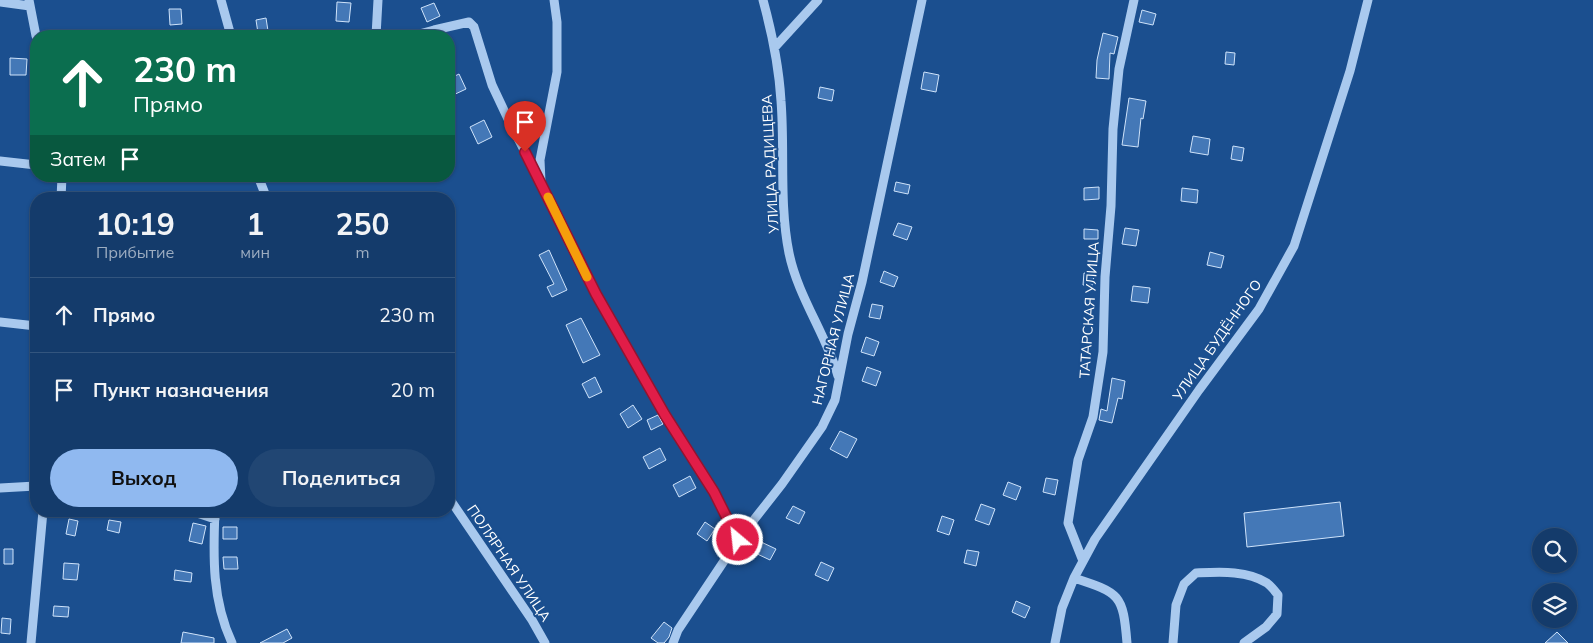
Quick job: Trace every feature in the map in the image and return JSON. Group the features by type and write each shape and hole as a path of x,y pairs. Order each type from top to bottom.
{"street":[{"path":"220,0 229,30"},
{"path":"376,30 378,0"},
{"path":"541,182 540,160 557,72 557,22 554,0"},
{"name":"УЛИЦА РАДИЩЕВА","path":"763,0 775,47 781,100 784,200 789,253 801,290 833,358 839,379"},
{"path":"775,47 818,0"},
{"name":"НАГОРНАЯ УЛИЦА","path":"673,643 678,630 738,540 782,484 822,427 835,400 922,0"},
{"name":"ТАТАРСКАЯ УЛИЦА","path":"1083,561 1068,523 1078,460 1093,417 1103,352 1113,130 1119,69 1134,0"},
{"name":"УЛИЦА БУДЁННОГО","path":"1083,561 1095,538 1126,493 1259,309 1294,246 1350,70 1368,0"},
{"path":"0,2 30,3 35,30"},
{"path":"434,30 469,22 474,27 492,85 508,121 541,182 596,294 665,415 714,492 738,540"},
{"path":"0,161 30,164"},
{"path":"0,322 30,325"},
{"path":"0,488 30,486"},
{"name":"ПОЛЯРНАЯ УЛИЦА","path":"455,507 532,620 545,643"},
{"path":"31,643 42,517"},
{"path":"215,517 213,558 216,595 232,643"},
{"path":"1056,643 1062,608 1083,561"},
{"path":"1173,643 1176,605 1184,584 1196,573 1222,572 1248,576 1268,584 1278,595 1277,614 1266,627 1244,643"},
{"path":"1074,578 1094,584 1114,594 1122,605 1127,643"}],"building":[{"path":"337,2 351,3 349,22 336,21"},
{"path":"434,3 440,16 427,22 421,8"},
{"path":"169,9 181,9 182,24 170,25"},
{"path":"1142,10 1156,14 1153,25 1139,22"},
{"path":"266,18 268,30 258,30 256,20"},
{"path":"1103,33 1118,37 1114,54 1110,53 1109,79 1096,78 1097,60"},
{"path":"1226,52 1235,53 1234,65 1225,64"},
{"path":"10,58 27,59 26,75 10,75"},
{"path":"924,72 939,75 936,92 921,89"},
{"path":"459,74 466,89 455,94 455,76"},
{"path":"820,87 834,90 832,101 818,98"},
{"path":"1129,98 1146,101 1143,119 1141,118 1138,147 1122,145"},
{"path":"484,120 492,137 478,144 470,127"},
{"path":"1193,136 1210,139 1208,155 1190,152"},
{"path":"1233,146 1244,148 1242,161 1231,159"},
{"path":"896,182 910,185 908,194 894,191"},
{"path":"1099,187 1099,199 1084,200 1084,188"},
{"path":"1182,188 1198,190 1197,203 1181,201"},
{"path":"898,223 912,227 907,240 893,235"},
{"path":"1125,228 1139,230 1136,246 1122,244"},
{"path":"1084,229 1098,230 1098,239 1084,239"},
{"path":"549,250 567,290 552,297 547,287 554,284 539,255"},
{"path":"1210,252 1224,256 1221,268 1207,265"},
{"path":"884,271 898,277 894,287 880,282"},
{"path":"1084,273 1094,274 1093,285 1083,285"},
{"path":"1133,286 1150,288 1148,303 1131,301"},
{"path":"872,304 883,306 880,319 869,317"},
{"path":"581,318 600,355 583,363 566,325"},
{"path":"866,337 879,342 874,356 861,352"},
{"path":"867,367 881,372 876,386 862,381"},
{"path":"595,377 602,392 589,398 582,384"},
{"path":"1112,378 1125,381 1122,399 1118,398 1112,423 1099,420 1101,409 1107,411"},
{"path":"633,405 642,419 628,428 620,414"},
{"path":"658,415 663,424 651,430 647,420"},
{"path":"840,431 857,439 847,458 830,449"},
{"path":"660,448 666,460 649,469 643,457"},
{"path":"690,476 696,488 679,497 673,485"},
{"path":"1046,478 1058,480 1055,495 1043,492"},
{"path":"1008,482 1021,487 1016,500 1003,495"},
{"path":"1340,502 1344,536 1247,547 1244,513"},
{"path":"981,504 995,509 989,525 975,520"},
{"path":"793,506 805,512 799,524 786,518"},
{"path":"942,516 954,520 949,535 937,531"},
{"path":"69,519 78,521 75,536 66,534"},
{"path":"109,520 121,522 119,533 107,530"},
{"path":"705,522 715,529 707,541 697,534"},
{"path":"193,523 206,526 202,544 189,541"},
{"path":"223,527 237,527 237,539 223,539"},
{"path":"759,541 776,549 770,560 753,552"},
{"path":"4,549 13,549 13,564 4,564"},
{"path":"967,550 979,552 976,566 964,563"},
{"path":"223,557 237,557 238,569 224,569"},
{"path":"821,562 834,568 828,581 815,575"},
{"path":"64,563 79,564 77,580 63,579"},
{"path":"175,570 192,573 191,582 174,580"},
{"path":"1016,601 1030,607 1025,618 1012,612"},
{"path":"54,606 69,607 68,617 53,616"},
{"path":"2,618 11,619 10,634 1,633"},
{"path":"664,622 672,628 669,637 664,643 658,643 651,638"},
{"path":"287,629 292,638 283,643 260,643"},
{"path":"183,632 214,638 214,643 181,643"},
{"path":"1557,632 1568,643 1545,643"}],"slow traffic":[{"path":"548,197 587,277"}],"route":[{"path":"525,152 596,294 665,415 714,492 738,540"}]}
